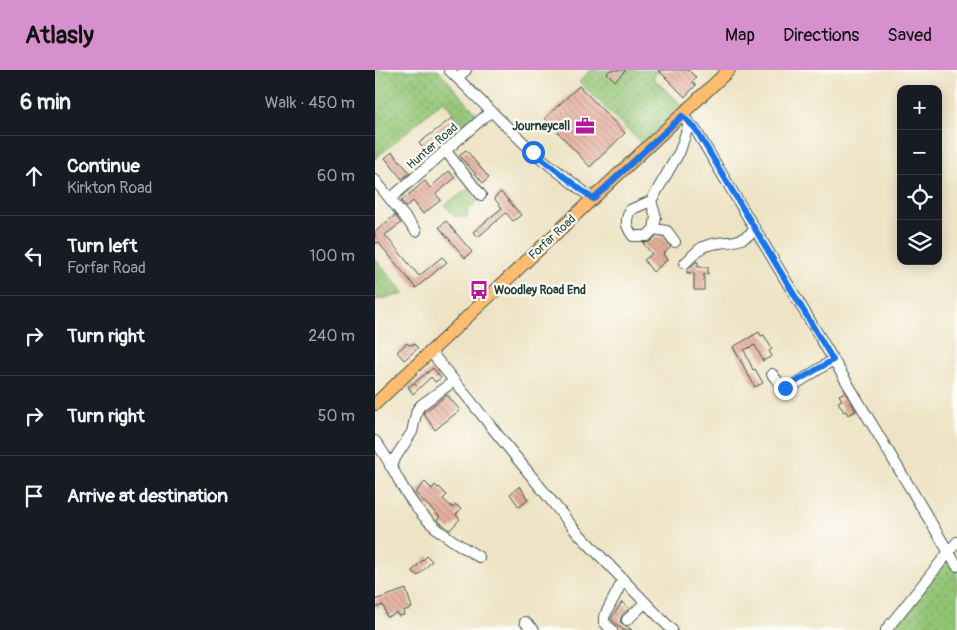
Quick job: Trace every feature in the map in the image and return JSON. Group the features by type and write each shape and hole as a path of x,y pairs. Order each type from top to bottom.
{"main road":[{"name":"Forfar Road","path":"375,404 593,199 686,119 729,70"}],"street":[{"path":"449,70 533,152 593,199"},
{"path":"457,78 466,70"},
{"name":"Hunter Road","path":"390,199 491,112"},
{"path":"651,201 656,217 654,229 647,236 633,236 627,228 626,219 630,210 651,201 680,151 686,119"},
{"path":"686,119 957,566"},
{"path":"445,150 481,195"},
{"path":"375,180 416,231"},
{"path":"654,229 667,232 675,242"},
{"path":"685,263 703,248 745,239 755,230"},
{"path":"430,351 549,500 672,630"},
{"path":"772,374 783,388 788,389 833,360"},
{"path":"391,466 412,432 417,410 454,381"},
{"path":"375,441 408,496 442,535 479,557"},
{"path":"886,630 957,542"},
{"path":"612,630 604,622 604,617 623,580"},
{"path":"627,620 645,603"},
{"path":"525,622 534,630"}],"green space":[{"path":"375,70 438,70 476,113 475,119 465,127 443,101 375,159"},
{"path":"590,70 659,70 653,78 684,107 642,144 579,82"},
{"path":"468,189 478,201 468,210 467,217 454,216 445,205"},
{"path":"375,259 405,294 375,300"},
{"path":"948,561 957,571 957,630 892,630"}],"building":[{"path":"610,70 626,70 615,81 607,73"},
{"path":"658,70 688,70 696,77 692,82 696,85 685,97"},
{"name":"Journeycall","path":"579,86 625,133 590,167 545,118"},
{"path":"452,118 458,126 425,151 419,143"},
{"path":"466,150 489,178 483,183 459,155"},
{"path":"392,152 410,173 402,179 385,158"},
{"path":"449,171 455,178 436,194 441,200 423,214 413,201 406,207 401,201 425,181 430,188"},
{"path":"501,192 521,215 513,221 506,213 478,237 473,232 502,208 494,198"},
{"path":"395,215 401,223 385,235 419,276 442,257 447,262 416,288 378,242 375,244 375,232"},
{"path":"446,221 472,252 465,258 439,227"},
{"path":"656,236 663,237 671,247 663,254 667,260 653,272 644,260 652,254 643,243 650,242"},
{"path":"698,262 698,267 708,267 708,274 704,274 704,290 694,290 694,273 687,273 687,270"},
{"path":"759,332 761,336 764,335 772,349 769,351 772,356 763,361 755,345 744,350 753,370 755,369 763,383 755,387 733,347"},
{"path":"407,343 409,345 414,344 418,348 404,360 397,352"},
{"path":"433,368 441,378 435,382 431,377 413,394 408,387"},
{"path":"845,392 856,411 848,415 838,402 842,400 839,395"},
{"path":"447,395 460,410 435,430 423,413"},
{"path":"425,482 432,489 435,485 439,487 447,495 443,499 453,508 456,505 461,509 456,515 460,519 450,530 437,520 440,517 415,493"},
{"path":"520,486 528,500 519,507 510,494"},
{"path":"427,556 432,561 418,576 412,571"},
{"path":"406,589 412,608 403,611 404,615 398,616 397,613 387,617 383,605 375,608 375,600"},
{"path":"622,602 629,609 622,615 620,622 632,630 623,630 611,619"}],"place":[{"name":"Journeycall","path":"585,126"},
{"name":"Woodley Road End","path":"479,290"}],"route":[{"path":"533,152 593,199 682,116 695,128 833,360 788,389 785,388"}]}
